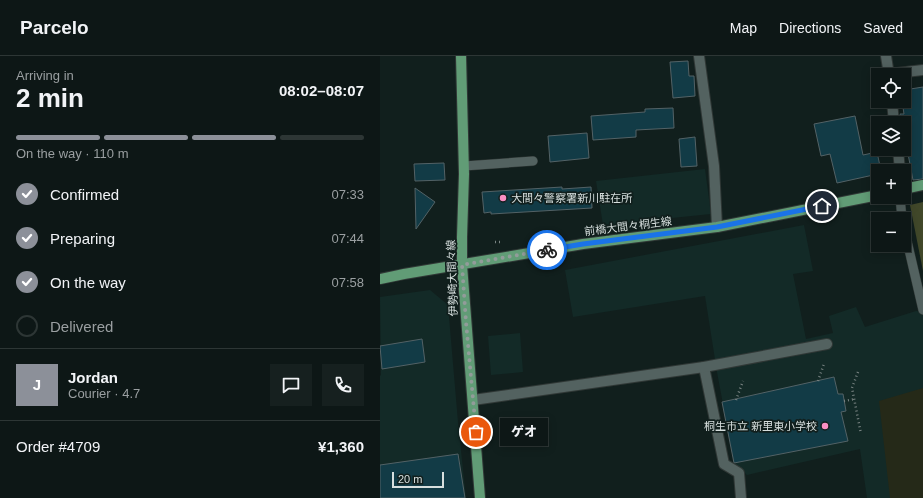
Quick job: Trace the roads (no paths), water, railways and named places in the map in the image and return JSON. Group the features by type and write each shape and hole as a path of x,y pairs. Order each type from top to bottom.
{"main road":[{"name":"伊勢崎大間々線","path":"461,56 464,166 462,265 480,498"},
{"path":"911,188 923,185"},
{"name":"前橋大間々桐生線","path":"380,279 583,244 717,227 871,196"}],"street":[{"path":"699,56 714,166 717,227"},
{"path":"886,56 888,68"},
{"path":"911,72 923,70"},
{"path":"473,400 704,367 827,344"},
{"path":"704,367 724,464 739,473 741,498"}],"lane":[{"path":"464,166 533,161"},
{"path":"910,252 923,310"}],"place":[{"name":"大間々警察署新川駐在所","path":"503,198"},
{"name":"桐生市立 新里東小学校","path":"825,426"},
{"name":"ゲオ","path":"476,432"}]}
